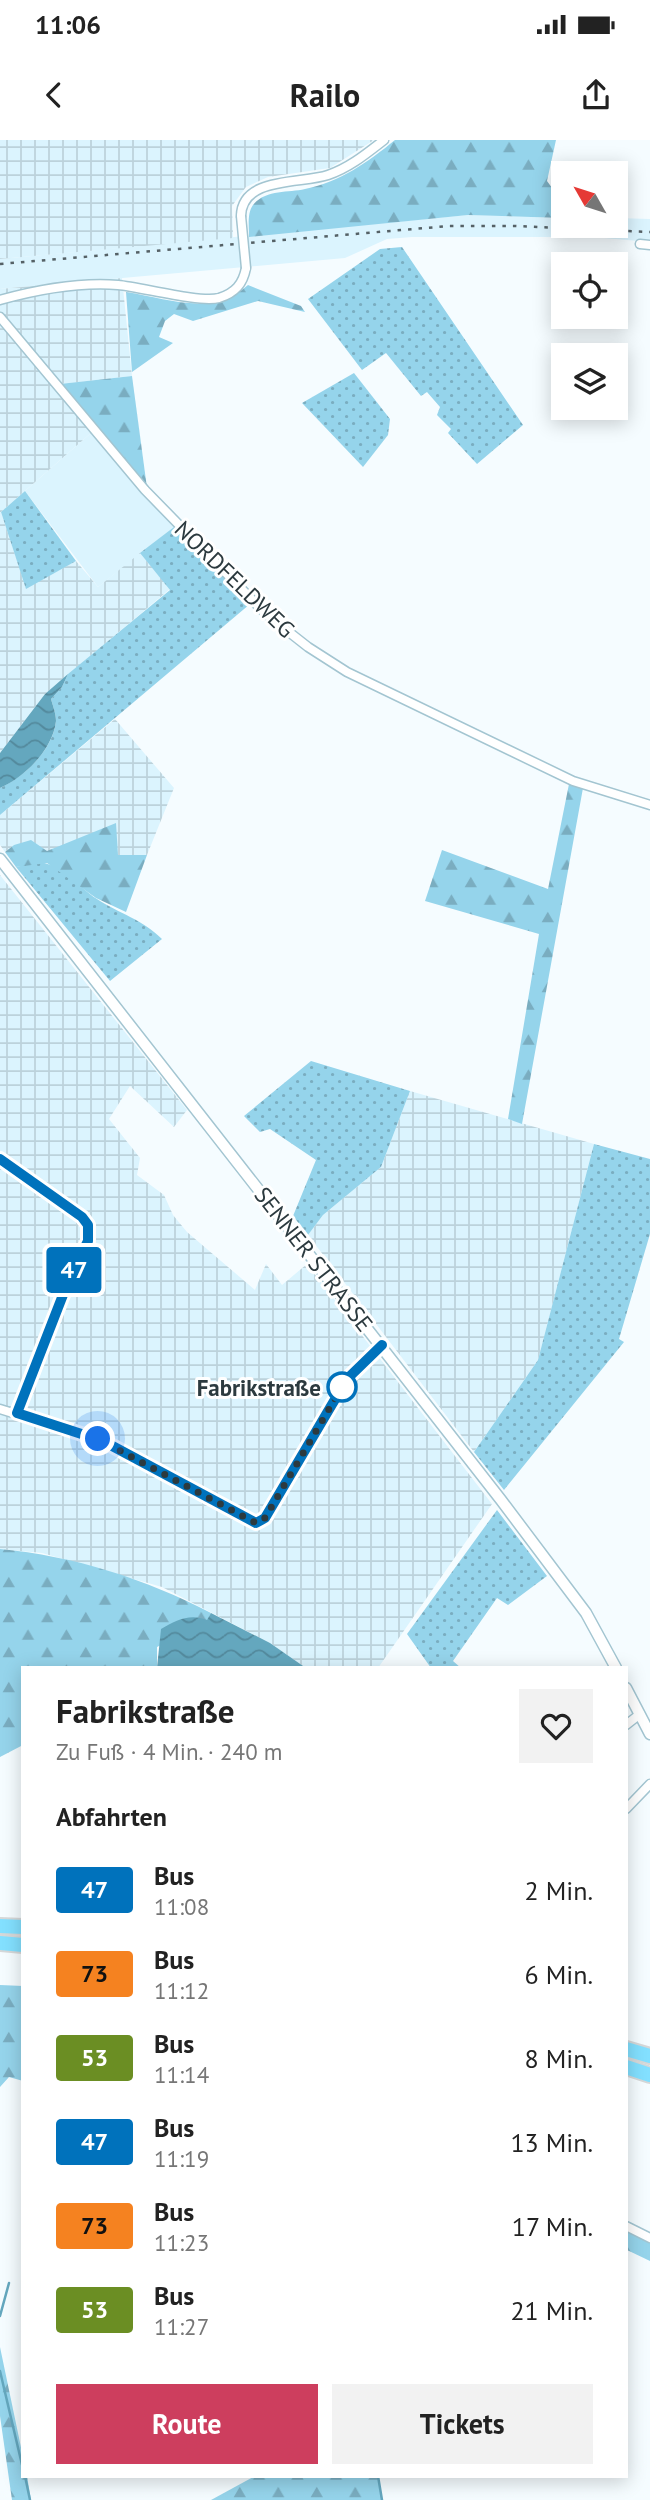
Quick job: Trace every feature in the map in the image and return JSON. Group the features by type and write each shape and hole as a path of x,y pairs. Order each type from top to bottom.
{"highway":[{"path":"0,1926 21,1927"},
{"path":"0,1943 21,1945"},
{"path":"628,2050 650,2056"},
{"path":"628,2068 650,2075"}],"street":[{"path":"0,300 34,292 111,285 215,299 234,291 241,283 246,268 241,216 245,202 261,188 329,174 352,164 384,140"},
{"name":"NORDFELDWEG","path":"0,317 163,510 266,614 308,647 347,672 573,781 650,806"},
{"name":"SENNER STRASSE","path":"0,859 382,1345 572,1592 615,1666"},
{"path":"0,1159 82,1217 89,1230 88,1241 68,1282 17,1413"},
{"path":"0,1409 103,1441 256,1523 265,1518 347,1379 382,1345"},
{"path":"628,1692 650,1734"},
{"path":"628,1723 640,1714"},
{"path":"628,1807 650,1784"},
{"path":"628,2227 650,2238"}],"shaded area":[{"path":"0,140 374,140 330,168 268,177 246,187 232,206 233,238 0,259"},
{"path":"468,215 551,218 551,237 387,239 345,258 0,289 0,259"},
{"path":"628,218 650,219 650,242 604,238 628,238"},
{"path":"122,278 132,376 52,385 91,433 1,512 26,588 76,561 98,587 140,553 170,589 45,694 0,753 0,289"},
{"path":"91,433 174,527 98,587 25,491"},
{"path":"115,719 174,788 147,855 118,855 115,824 47,852 14,845 5,852 0,845 0,815"},
{"path":"0,875 187,1110 174,1127 130,1086 109,1119 140,1158 137,1175 164,1195 173,1215 187,1232 255,1290 266,1264 282,1285 307,1264 492,1504 379,1666 303,1666 270,1643 162,1587 42,1553 0,1549"},
{"path":"410,1091 594,1144 538,1360 474,1452 308,1235 323,1215 381,1167"}],"green space":[{"path":"395,140 556,140 547,181 551,186 551,218 468,215 249,237 250,212 253,205 264,196 318,186 364,163"},
{"path":"402,247 523,425 477,464 448,433 451,429 437,415 440,407 427,392 421,396 386,353 362,370 308,299 380,249"},
{"path":"248,285 301,306 305,312 258,301 193,321 174,314 165,321 159,337 173,343 132,372 126,292 174,301 205,303 220,301"},
{"path":"354,373 390,419 388,435 363,467 302,403"},
{"path":"132,376 147,488 60,384"},
{"path":"25,491 76,561 26,589 1,512"},
{"path":"174,527 250,604 0,815 0,788 28,769 50,742 56,721 51,699 62,687 68,674 170,590 140,553"},
{"path":"569,784 583,788 522,1124 508,1119 539,934 425,901 442,850 548,889"},
{"path":"116,823 118,855 147,855 126,912 96,898 47,863 16,867 5,852 14,845 31,840 47,851"},
{"path":"38,862 63,871 97,899 139,922 162,939 110,981 16,867"},
{"path":"311,1061 410,1091 381,1167 323,1215 308,1235 293,1216 316,1160 270,1129 260,1132 244,1116"},
{"path":"594,1144 650,1159 650,1234 619,1339 624,1342 504,1490 474,1452 538,1360"},
{"path":"497,1510 547,1576 508,1605 497,1598 453,1661 459,1666 430,1666 407,1634"},
{"path":"0,1549 55,1557 109,1571 161,1590 211,1613 207,1621 157,1647 157,1666 21,1666 21,1746 0,1757"},
{"path":"0,1985 21,1986 21,2080 9,2077 0,2087"},
{"path":"628,2231 650,2242 650,2261 628,2250"},
{"path":"0,2347 21,2447 21,2478 27,2478 31,2500 12,2500 0,2416"},
{"path":"251,2478 378,2478 382,2500 211,2500"}],"water":[{"path":"68,674 62,687 51,699 56,721 50,742 28,769 0,788 0,753 45,694"},
{"path":"211,1613 270,1643 303,1666 157,1666 161,1629 183,1618 207,1620"}],"waterway":[{"path":"0,2316 9,2283"},
{"path":"0,2371 21,2460"},
{"path":"25,2478 30,2500"},
{"path":"378,2478 382,2500"}],"railway":[{"path":"0,264 449,226 650,232"}],"bus line":[{"name":"47","path":"0,1159 82,1217 89,1230 88,1241 68,1282 17,1413 103,1441 244,1519 256,1523 265,1518 347,1379 368,1355 382,1345"}],"place":[{"name":"Fabrikstraße","path":"342,1387"}],"route":[{"path":"98,1439 138,1458 244,1519 256,1523 265,1518 342,1387"}]}
